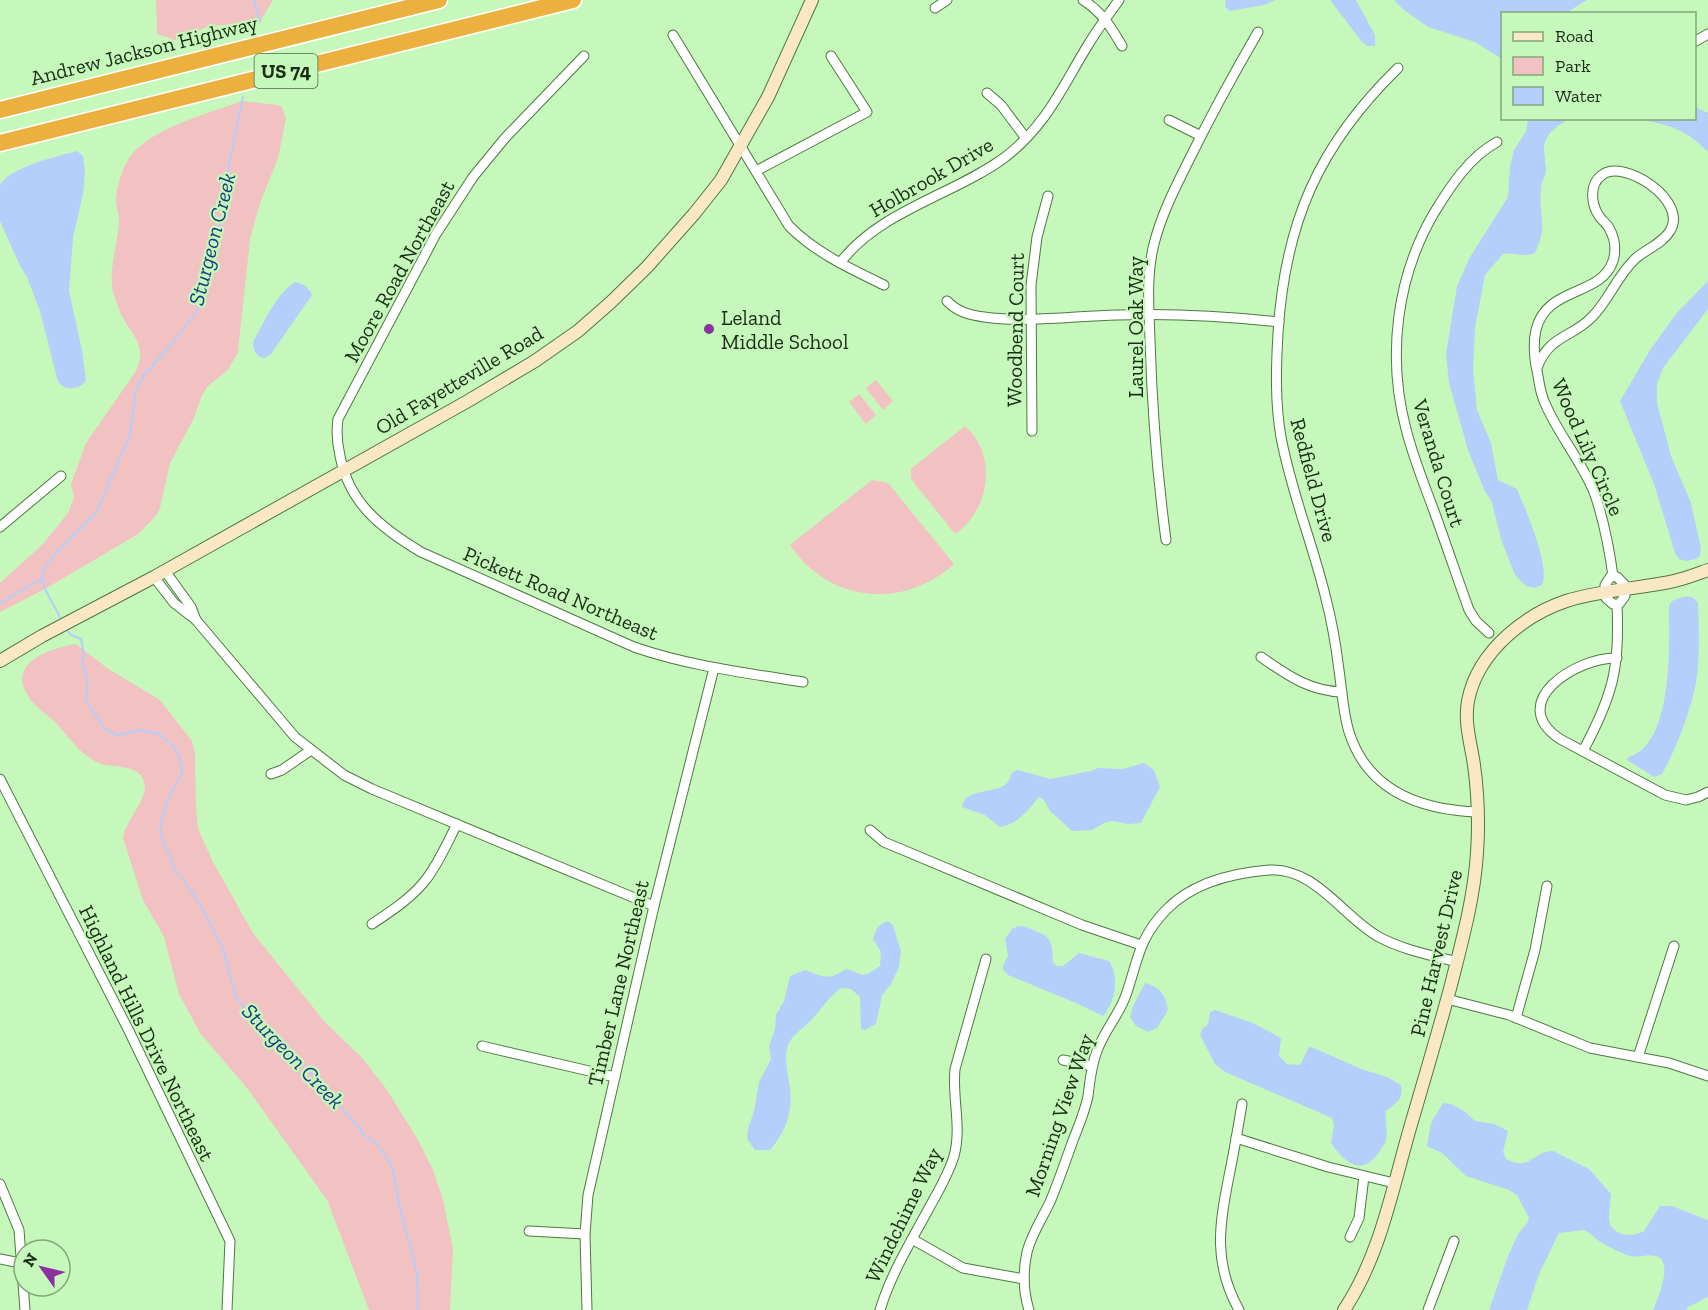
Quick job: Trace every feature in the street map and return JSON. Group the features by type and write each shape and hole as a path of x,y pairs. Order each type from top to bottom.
{"highway":[{"name":"Andrew Jackson Highway","path":"0,110 439,0"},
{"name":"US 74","path":"0,143 573,0"}],"street":[{"name":"Old Fayetteville Road","path":"0,661 42,636 165,571 487,389 535,361 578,331 610,303 674,238 721,180 771,90 812,0"},
{"path":"935,8 947,0"},
{"path":"1083,0 1096,8 1122,46"},
{"name":"Holbrook Drive","path":"840,263 866,235 987,169 1005,156 1047,116 1105,19 1119,0"},
{"name":"Laurel Oak Way","path":"1166,540 1155,449 1149,314 1151,259 1157,232 1170,198 1258,32"},
{"path":"672,34 789,226 801,239 826,256 884,285"},
{"name":"Moore Road Northeast","path":"343,471 336,440 338,419 436,234 473,177 490,156 584,56"},
{"path":"756,171 867,112 831,56"},
{"name":"Redfield Drive","path":"1398,68 1352,119 1330,149 1301,210 1284,275 1279,322 1276,381 1281,435 1292,484 1323,584 1336,648 1344,713 1353,742 1362,759 1384,783 1409,800 1425,806 1478,812"},
{"path":"987,93 1001,105 1025,137"},
{"path":"1169,120 1201,136"},
{"name":"Veranda Court","path":"1489,633 1476,621 1469,610 1413,453 1400,401 1396,355 1403,291 1424,232 1438,207 1461,175 1482,152 1497,142"},
{"name":"Wood Lily Circle","path":"1537,368 1541,358 1553,343 1580,327 1594,315 1629,265 1642,252 1663,240 1670,232 1674,223 1672,208 1666,199 1651,186 1616,171 1602,174 1596,181 1593,189 1594,206 1613,235 1615,248 1613,260 1608,271 1601,278 1550,305 1536,327 1534,340 1534,355 1539,385 1545,402 1581,466 1597,502 1605,529 1613,576"},
{"name":"Woodbend Court","path":"1032,431 1030,318 1034,252 1048,196"},
{"path":"947,301 958,310 972,315 1007,319 1149,314 1279,322"},
{"name":"Pickett Road Northeast","path":"343,471 348,486 357,500 400,540 421,552 634,647 674,660 803,682"},
{"path":"0,527 61,476"},
{"name":"Pine Harvest Drive","path":"1344,1310 1372,1257 1447,999 1474,890 1478,812 1467,712 1469,694 1476,677 1507,636 1526,621 1554,605 1575,597 1605,591 1665,583 1708,570"},
{"path":"165,571 191,607 196,620 276,715 310,750 344,775 654,906"},
{"path":"1583,751 1606,705 1617,658 1617,605 1624,598 1625,589 1621,580 1613,576 1605,582 1605,591 1608,600 1617,605"},
{"path":"154,577 174,603 196,620"},
{"path":"1492,653 1487,644 1489,633 1495,631 1507,636"},
{"path":"1261,657 1307,686 1342,692"},
{"path":"1617,658 1596,660 1575,668 1552,685 1542,700 1542,717 1550,732 1672,798 1692,799 1708,792"},
{"name":"Timber Lane Northeast","path":"587,1310 585,1234 588,1195 654,906 714,668"},
{"path":"271,774 282,770 310,750"},
{"name":"Highland Hills Drive Northeast","path":"0,778 129,1031 230,1241 227,1310"},
{"path":"372,924 411,896 425,882 437,864 457,824"},
{"path":"870,830 884,842 1082,925 1141,945"},
{"name":"Morning View Way","path":"1029,1310 1024,1279 1030,1240 1049,1203 1080,1123 1088,1097 1092,1066 1100,1042 1126,996 1141,945 1166,909 1194,889 1223,878 1277,870 1298,876 1322,891 1378,936 1404,947 1457,962"},
{"path":"1516,1018 1535,950 1547,886"},
{"path":"1638,1057 1674,946"},
{"name":"Windchime Way","path":"880,1310 895,1269 945,1178 953,1158 958,1128 954,1088 955,1069 986,959"},
{"path":"1447,999 1516,1018 1579,1045 1669,1063 1708,1076"},
{"path":"482,1046 615,1077"},
{"path":"1063,1060 1092,1066"},
{"path":"1239,1310 1223,1273 1219,1240 1242,1104"},
{"path":"1236,1138 1328,1167 1394,1183"},
{"path":"1350,1237 1359,1218 1364,1176"},
{"path":"0,1184 19,1230 19,1238"},
{"path":"529,1231 585,1234"},
{"path":"912,1239 963,1268 1024,1279"},
{"path":"1428,1310 1454,1241"}],"green space":[{"path":"156,0 273,0 260,22 210,26 175,40 157,34"},
{"path":"242,101 278,105 282,107 286,119 278,158 260,203 250,239 238,352 228,370 208,386 202,395 194,418 170,463 160,508 155,517 138,534 45,589 0,612 0,583 43,544 68,513 74,498 71,484 86,443 136,371 139,361 139,345 123,318 112,287 119,224 116,197 126,163 142,144 154,136 184,122"},
{"path":"876,380 893,401 883,410 866,388"},
{"path":"859,394 876,415 866,424 849,402"},
{"path":"965,426 975,438 982,452 986,467 986,482 976,511 967,524 955,534 911,479 911,469"},
{"path":"872,480 888,483 954,564 934,579 912,589 868,594 846,589 825,579 806,564 790,545"},
{"path":"76,644 107,668 160,700 192,741 195,754 198,829 213,862 253,933 324,1021 363,1059 387,1090 418,1140 433,1170 443,1200 453,1249 450,1310 369,1310 327,1200 247,1088 200,1033 179,994 164,937 143,900 123,838 144,793 143,779 135,771 101,764 84,754 34,703 23,684 23,674 27,666 35,659 44,653"}],"water":[{"path":"1226,0 1276,0 1264,5 1230,11 1225,7"},
{"path":"1330,0 1356,0 1375,35 1375,46 1368,46 1362,42"},
{"path":"1394,0 1587,0 1568,12 1501,12 1501,58 1475,42 1428,27"},
{"path":"1696,107 1708,113 1708,152 1684,133 1659,123 1643,120 1696,120"},
{"path":"1528,120 1568,120 1553,130 1545,143 1546,171 1540,199 1542,227 1535,253 1503,254 1485,275 1475,328 1473,370 1477,410 1491,443 1498,480 1517,489 1540,552 1544,576 1542,585 1535,588 1526,586 1515,575 1502,542 1491,500 1485,492 1468,450 1449,383 1446,354 1457,286 1470,257 1508,197 1510,166 1514,150 1526,131"},
{"path":"77,151 83,156 85,172 83,194 73,238 69,291 82,350 86,381 72,388 65,387 58,382 40,311 27,277 0,221 0,185 5,179 24,168"},
{"path":"1708,281 1708,309 1663,368 1657,384 1657,402 1671,456 1691,503 1701,548 1700,556 1686,561 1679,559 1675,553 1654,484 1620,401 1650,350 1676,314"},
{"path":"295,282 305,286 312,295 271,354 265,358 259,356 254,349 254,340 282,293"},
{"path":"1686,596 1694,598 1698,603 1699,653 1696,683 1687,718 1673,753 1662,774 1654,777 1627,760 1644,748 1654,733 1666,690 1669,606 1672,601"},
{"path":"1144,763 1154,770 1160,787 1141,823 1128,824 1113,821 1106,822 1092,830 1072,831 1050,811 1044,800 1039,797 1017,820 1000,827 985,815 962,807 964,801 973,794 1005,785 1013,772 1018,770 1050,779 1098,768 1123,769"},
{"path":"888,921 893,925 901,951 899,967 891,984 882,995 876,1024 865,1030 861,1029 860,997 851,989 841,988 830,998 788,1045 786,1059 791,1101 788,1119 781,1135 770,1150 755,1150 747,1139 748,1129 759,1082 771,1059 769,1046 775,1029 776,1015 784,1001 790,976 805,970 826,977 846,969 863,975 869,973 880,966 881,952 873,939 875,932 880,925"},
{"path":"1018,926 1047,937 1052,947 1053,962 1057,966 1063,966 1079,953 1109,961 1114,975 1115,990 1111,1004 1103,1016 1008,975 1003,970 1008,956 1005,939 1012,929"},
{"path":"1145,983 1161,992 1168,1010 1157,1028 1148,1032 1136,1026 1130,1017"},
{"path":"1215,1010 1253,1023 1281,1038 1279,1056 1287,1064 1300,1065 1309,1047 1361,1069 1387,1077 1401,1085 1400,1097 1386,1111 1386,1142 1373,1160 1360,1166 1347,1161 1342,1156 1331,1143 1334,1125 1332,1118 1225,1072 1215,1064 1200,1035 1202,1029 1208,1024 1210,1012"},
{"path":"1443,1103 1451,1104 1464,1111 1475,1121 1494,1124 1508,1131 1503,1152 1506,1159 1521,1163 1553,1151 1589,1169 1611,1194 1610,1225 1621,1234 1630,1235 1644,1231 1660,1206 1672,1206 1708,1220 1708,1297 1686,1310 1653,1310 1663,1281 1664,1265 1661,1259 1652,1255 1624,1254 1602,1243 1584,1230 1559,1233 1539,1274 1527,1310 1489,1310 1508,1256 1518,1234 1529,1218 1517,1195 1509,1190 1466,1176 1442,1153 1427,1146 1431,1123"}],"waterway":[{"name":"Sturgeon Creek","path":"254,0 260,22"},
{"name":"Sturgeon Creek","path":"61,619 45,589 42,578 44,568 96,513 130,435 136,389 144,375 172,344 198,309 224,207 229,164 243,97"},
{"path":"0,603 41,579"},
{"name":"Sturgeon Creek","path":"66,629 71,635 81,639 84,654 82,663 88,680 86,701 104,728 117,735 140,730 159,734 175,748 180,758 182,774 168,798 160,825 161,835 175,870 192,892 223,949 236,997 266,1035 309,1071 366,1137 377,1144 390,1163 417,1273 418,1310"}],"place":[{"name":"Leland Middle School","path":"709,329"}]}
